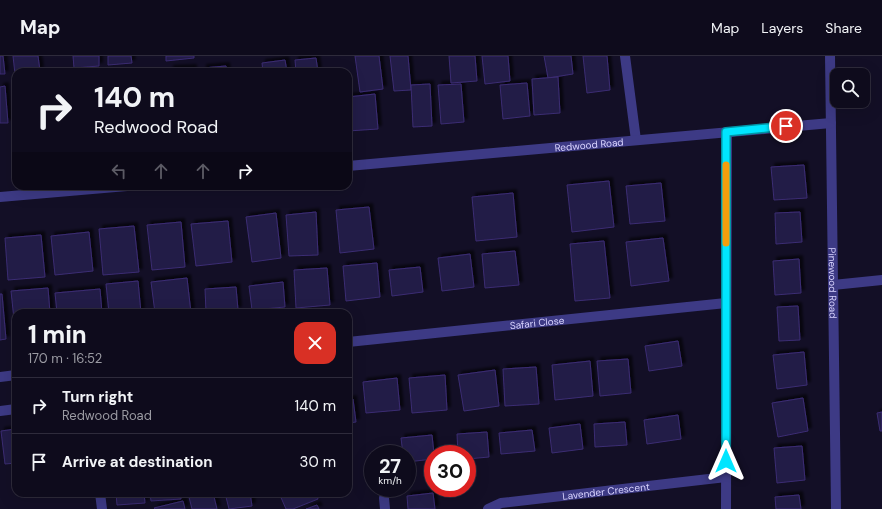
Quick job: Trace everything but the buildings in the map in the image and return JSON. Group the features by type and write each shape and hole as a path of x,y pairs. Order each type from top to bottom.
{"street":[{"path":"625,56 636,140"},
{"name":"Pinewood Road","path":"830,56 836,509"},
{"name":"Redwood Road","path":"352,166 831,122"},
{"path":"726,132 726,509"},
{"path":"0,197 80,190"},
{"path":"833,285 882,280"},
{"name":"Safari Close","path":"352,342 726,303"},
{"path":"0,377 12,376"},
{"path":"0,411 12,410"},
{"name":"Lavender Crescent","path":"488,509 501,503 726,477"},
{"path":"100,497 102,509"},
{"path":"384,498 385,509"}],"slow traffic":[{"path":"726,165 726,243"}],"route":[{"path":"726,461 726,132 786,126"}]}
